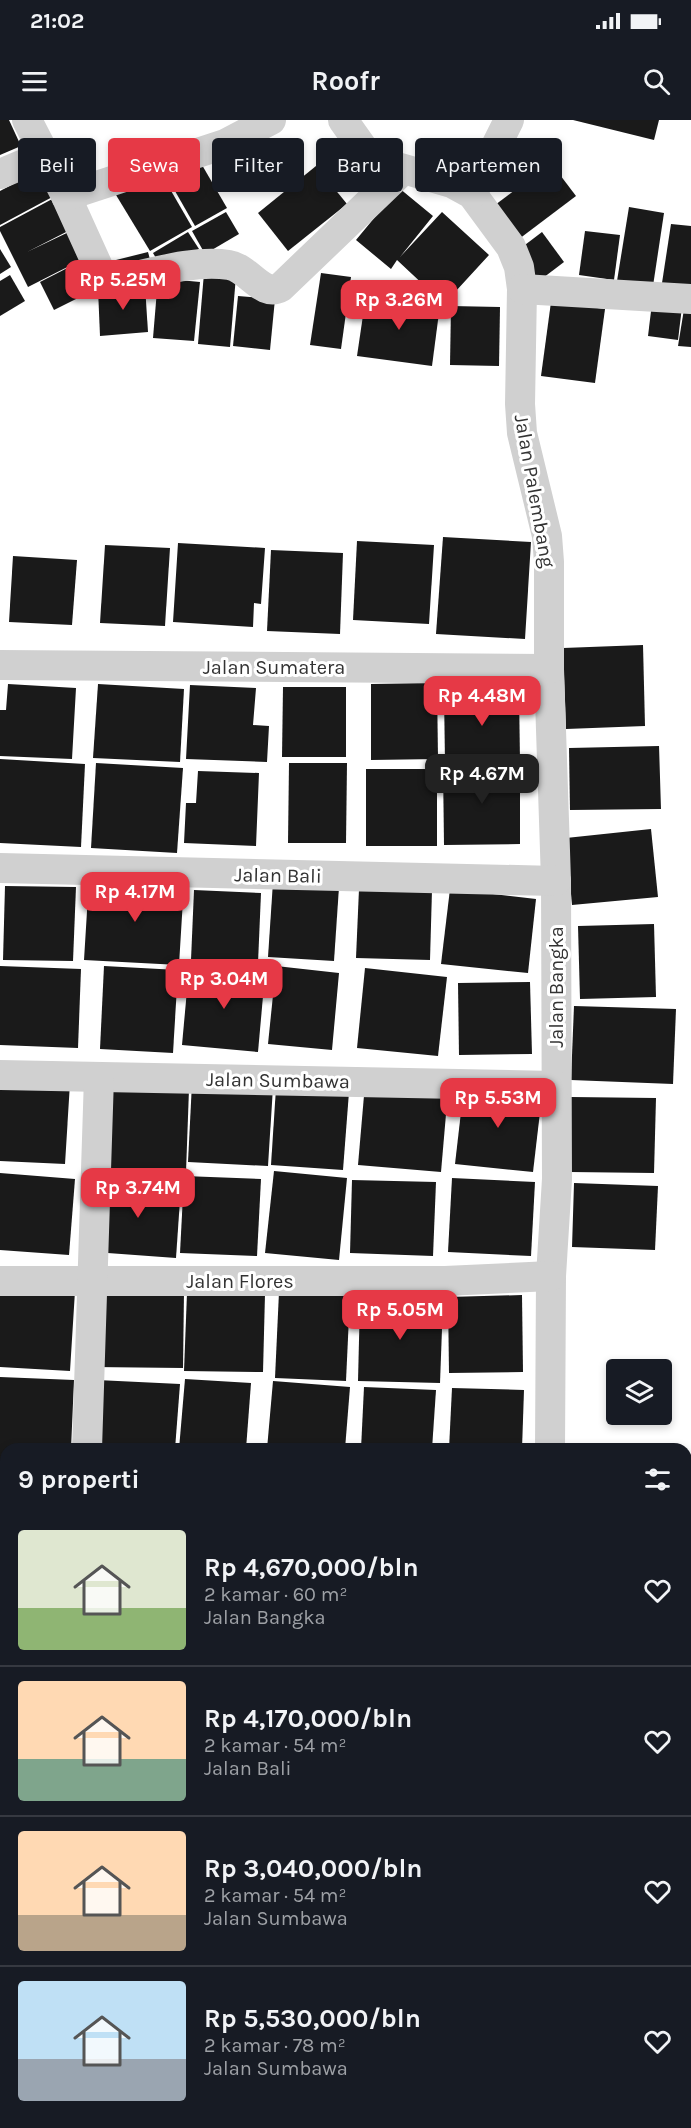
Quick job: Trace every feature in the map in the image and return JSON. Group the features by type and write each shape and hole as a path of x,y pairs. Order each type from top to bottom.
{"street":[{"path":"27,120 36,138"},
{"path":"66,196 225,144 271,120"},
{"name":"Jalan Palembang","path":"343,120 356,138"},
{"path":"472,194 509,120"},
{"path":"0,174 18,166"},
{"name":"Jalan Palembang","path":"403,170 452,183 472,194 511,247 519,267 522,289 520,404 522,433 548,544 549,669"},
{"path":"64,192 104,278 109,282 193,265 215,264 240,268 271,291 281,287 380,192"},
{"path":"522,289 691,299"},
{"name":"Jalan Sumatera","path":"0,665 549,669"},
{"name":"Jalan Bangka","path":"549,669 555,881 557,1179 551,1276 550,1443"},
{"name":"Jalan Bali","path":"0,868 555,881"},
{"name":"Jalan Sumbawa","path":"0,1075 556,1086"},
{"path":"87,1443 99,1077"},
{"name":"Jalan Flores","path":"0,1281 445,1281 551,1276"}],"building":[{"path":"0,120 9,120 18,140 18,147 0,155"},
{"path":"573,120 659,120 654,140"},
{"path":"202,165 212,182 212,192 218,192 227,208 195,226 176,192 200,192 200,166"},
{"path":"316,166 316,192 337,192 347,204 288,251 258,213 284,192 304,192 304,176"},
{"path":"562,178 576,196 519,239 495,205 512,192 562,192"},
{"path":"18,182 18,192 54,192 56,195 0,225 0,191"},
{"path":"403,191 433,216 400,257 442,212 489,255 444,304 397,260 391,269 356,240 396,192"},
{"path":"121,192 172,192 192,227 150,251 116,195"},
{"path":"56,197 72,229 27,252 73,230 87,257 28,287 0,227"},
{"path":"629,207 664,213 653,286 617,281"},
{"path":"226,212 239,234 205,254 192,231"},
{"path":"671,224 691,226 691,287 662,283"},
{"path":"585,231 620,235 614,280 579,275"},
{"path":"188,232 199,249 163,270 153,253"},
{"path":"542,232 564,262 539,281 517,251"},
{"path":"0,249 11,267 0,274"},
{"path":"148,252 152,267 116,276 112,261"},
{"path":"87,258 102,286 54,310 40,282"},
{"path":"204,273 236,276 230,347 198,344"},
{"path":"321,273 351,277 341,349 310,345"},
{"path":"10,275 25,301 0,316 0,281"},
{"path":"158,278 200,282 194,341 153,338"},
{"path":"145,286 148,332 100,336 98,289"},
{"path":"366,295 440,305 432,366 357,356"},
{"path":"238,296 275,299 270,350 233,346"},
{"path":"551,302 605,309 595,383 541,376"},
{"path":"652,303 682,307 678,340 648,336"},
{"path":"685,303 691,304 691,347 678,346"},
{"path":"451,306 500,307 499,366 450,365"},
{"path":"443,537 531,542 525,639 436,634"},
{"path":"357,541 434,545 429,624 353,620"},
{"path":"178,543 265,548 261,604 254,603 253,627 173,622"},
{"path":"105,545 170,548 165,626 100,623"},
{"path":"271,550 343,553 340,634 267,631"},
{"path":"13,556 77,560 72,625 9,622"},
{"path":"643,645 645,726 566,729 563,648"},
{"path":"437,683 438,759 371,760 371,684"},
{"path":"8,684 76,688 72,759 0,756 0,710 6,710"},
{"path":"98,684 184,689 180,762 93,758"},
{"path":"190,685 256,688 253,725 269,726 267,762 186,759"},
{"path":"283,687 346,687 346,757 282,757"},
{"path":"519,692 520,762 445,763 444,693"},
{"path":"659,746 661,809 570,810 569,748"},
{"path":"0,759 85,764 81,847 0,843"},
{"path":"96,763 183,768 177,853 91,848"},
{"path":"289,763 347,763 346,843 288,843"},
{"path":"520,765 520,844 444,845 443,766"},
{"path":"366,769 437,769 437,846 366,846"},
{"path":"198,771 259,773 256,846 184,843 186,803 196,803"},
{"path":"651,829 658,897 572,905 566,838"},
{"path":"103,879 184,883 179,965 84,960 88,895 102,895"},
{"path":"273,882 339,887 334,961 268,957"},
{"path":"5,886 76,887 73,961 3,960"},
{"path":"359,889 432,890 430,960 356,958"},
{"path":"450,889 536,899 528,973 441,964"},
{"path":"194,890 261,893 258,963 191,960"},
{"path":"654,924 656,997 580,999 578,926"},
{"path":"0,966 81,969 78,1048 0,1045"},
{"path":"104,966 178,970 173,1053 100,1049"},
{"path":"276,966 339,973 332,1050 268,1044"},
{"path":"189,968 265,974 258,1052 182,1045"},
{"path":"365,968 447,977 438,1056 357,1048"},
{"path":"530,982 532,1054 459,1055 458,983"},
{"path":"574,1006 676,1009 673,1084 571,1080"},
{"path":"0,1080 70,1083 65,1164 0,1161"},
{"path":"192,1083 273,1087 268,1166 188,1162"},
{"path":"365,1084 448,1091 441,1172 358,1165"},
{"path":"464,1086 542,1095 533,1172 455,1164"},
{"path":"100,1087 189,1089 186,1172 98,1170"},
{"path":"276,1088 349,1092 343,1170 271,1165"},
{"path":"571,1097 656,1098 654,1173 570,1172"},
{"path":"274,1171 347,1178 339,1260 265,1253"},
{"path":"0,1173 75,1179 69,1255 0,1250"},
{"path":"184,1176 261,1179 257,1256 180,1253"},
{"path":"452,1178 535,1182 531,1256 448,1252"},
{"path":"99,1180 181,1185 176,1258 94,1252"},
{"path":"352,1180 436,1182 433,1256 350,1253"},
{"path":"574,1183 658,1186 655,1250 572,1247"},
{"path":"0,1287 75,1291 70,1371 0,1367"},
{"path":"93,1291 184,1291 183,1368 93,1367"},
{"path":"279,1292 350,1295 346,1381 275,1378"},
{"path":"187,1293 265,1294 263,1372 184,1371"},
{"path":"522,1295 523,1372 449,1373 448,1297"},
{"path":"360,1300 443,1302 440,1383 358,1381"},
{"path":"0,1377 74,1380 71,1443 0,1443"},
{"path":"185,1379 251,1383 246,1443 180,1443"},
{"path":"97,1380 180,1384 175,1443 93,1443"},
{"path":"273,1381 350,1387 345,1443 268,1443"},
{"path":"364,1387 436,1390 432,1443 361,1443"},
{"path":"452,1388 524,1390 522,1443 449,1443"}]}
